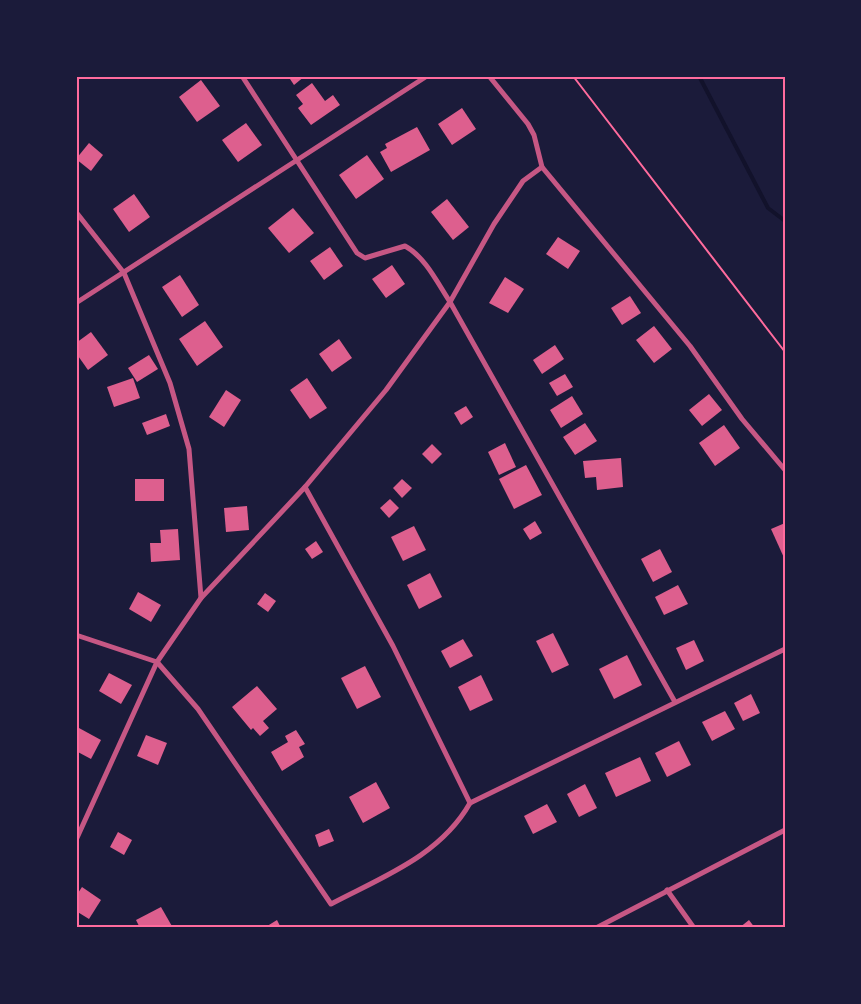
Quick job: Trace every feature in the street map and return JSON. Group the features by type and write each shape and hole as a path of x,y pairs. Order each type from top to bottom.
{"street":[{"path":"242,76 358,253 365,258 405,246 414,251 450,302 675,702"},
{"path":"76,303 427,76"},
{"path":"489,76 528,124 534,135 542,167 690,346 742,419 785,470"},
{"path":"76,840 157,662 201,598 305,487 386,390 450,302 494,224 523,181 542,167"},
{"path":"76,212 124,273 170,383 189,449 201,598"},
{"path":"305,487 393,646 470,803"},
{"path":"76,635 157,662 198,709 331,904 418,859 436,846 470,803 785,649"},
{"path":"596,928 785,830"},
{"path":"667,890 694,928"}],"path":[{"path":"573,76 785,352"}],"building":[{"path":"288,76 305,76 294,85"},
{"path":"201,80 220,106 197,122 179,97"},
{"path":"312,83 325,101 333,95 340,105 311,125 298,108 303,104 296,95"},
{"path":"462,108 476,129 452,145 438,124"},
{"path":"246,123 262,145 238,162 222,140"},
{"path":"417,127 430,150 391,172 380,152 387,148 385,144"},
{"path":"89,143 103,155 91,171 76,159"},
{"path":"367,155 384,179 356,199 339,175"},
{"path":"134,194 150,217 129,232 113,209"},
{"path":"447,199 469,227 453,240 431,212"},
{"path":"293,208 314,233 289,253 268,228"},
{"path":"558,237 580,251 568,269 546,254"},
{"path":"330,247 343,266 324,280 310,261"},
{"path":"392,265 405,284 386,298 372,279"},
{"path":"180,275 199,305 182,317 162,287"},
{"path":"505,277 524,289 508,313 489,303"},
{"path":"630,296 641,313 622,325 611,308"},
{"path":"205,321 223,347 197,366 179,339"},
{"path":"654,326 672,349 654,363 636,340"},
{"path":"91,332 108,355 88,370 76,353 76,343"},
{"path":"339,339 352,358 332,372 319,354"},
{"path":"555,345 564,359 542,374 533,360"},
{"path":"149,355 158,369 137,382 128,368"},
{"path":"565,374 573,387 557,396 549,383"},
{"path":"133,378 140,398 114,407 107,387"},
{"path":"307,378 327,408 310,419 290,390"},
{"path":"226,390 241,400 224,427 209,417"},
{"path":"709,394 722,410 702,426 689,410"},
{"path":"572,396 583,414 561,428 550,410"},
{"path":"466,406 473,417 461,425 454,413"},
{"path":"166,414 170,426 147,435 142,423"},
{"path":"585,423 597,441 575,455 563,437"},
{"path":"724,425 740,448 715,466 699,443"},
{"path":"505,443 516,467 499,475 488,452"},
{"path":"432,444 442,454 432,464 422,454"},
{"path":"621,458 623,487 597,490 596,477 585,478 583,461"},
{"path":"526,465 542,495 514,509 499,479"},
{"path":"135,479 164,479 164,501 135,501"},
{"path":"402,479 412,488 402,498 393,488"},
{"path":"390,499 399,508 389,518 380,508"},
{"path":"247,506 249,530 226,532 224,508"},
{"path":"535,521 542,533 530,540 523,529"},
{"path":"785,523 785,560 771,529"},
{"path":"414,526 426,550 403,561 391,537"},
{"path":"178,529 180,560 151,562 150,543 161,543 160,530"},
{"path":"316,541 323,552 312,559 305,549"},
{"path":"660,549 672,572 653,582 641,559"},
{"path":"430,573 442,597 419,609 407,585"},
{"path":"678,585 688,604 664,615 655,597"},
{"path":"138,592 161,605 151,622 129,609"},
{"path":"265,593 276,601 268,612 257,604"},
{"path":"553,633 569,665 552,673 536,641"},
{"path":"463,639 473,656 450,668 441,651"},
{"path":"694,640 704,661 686,670 676,648"},
{"path":"627,655 642,685 614,699 599,669"},
{"path":"365,666 381,697 357,709 341,678"},
{"path":"109,673 132,685 121,704 99,691"},
{"path":"481,675 493,700 470,711 458,687"},
{"path":"257,686 277,709 263,721 269,728 260,736 253,728 251,730 232,707"},
{"path":"751,694 760,713 743,721 734,703"},
{"path":"725,711 735,729 712,741 702,722"},
{"path":"79,728 101,740 91,759 76,751 76,734"},
{"path":"296,730 305,744 299,747 304,757 282,771 271,752 288,742 285,736"},
{"path":"146,735 167,743 158,765 137,756"},
{"path":"679,741 691,765 667,777 655,753"},
{"path":"640,757 651,781 616,797 605,773"},
{"path":"376,782 390,808 363,823 349,797"},
{"path":"585,784 597,808 579,817 567,794"},
{"path":"547,804 557,822 533,834 524,816"},
{"path":"329,829 334,841 319,847 315,835"},
{"path":"118,832 132,840 124,855 110,847"},
{"path":"82,887 101,900 89,919 76,911 76,896"},
{"path":"161,907 173,928 140,928 136,920"},
{"path":"277,920 281,928 264,928"},
{"path":"749,920 755,928 739,928"}],"waterway":[{"path":"699,76 768,208 785,221"}]}
